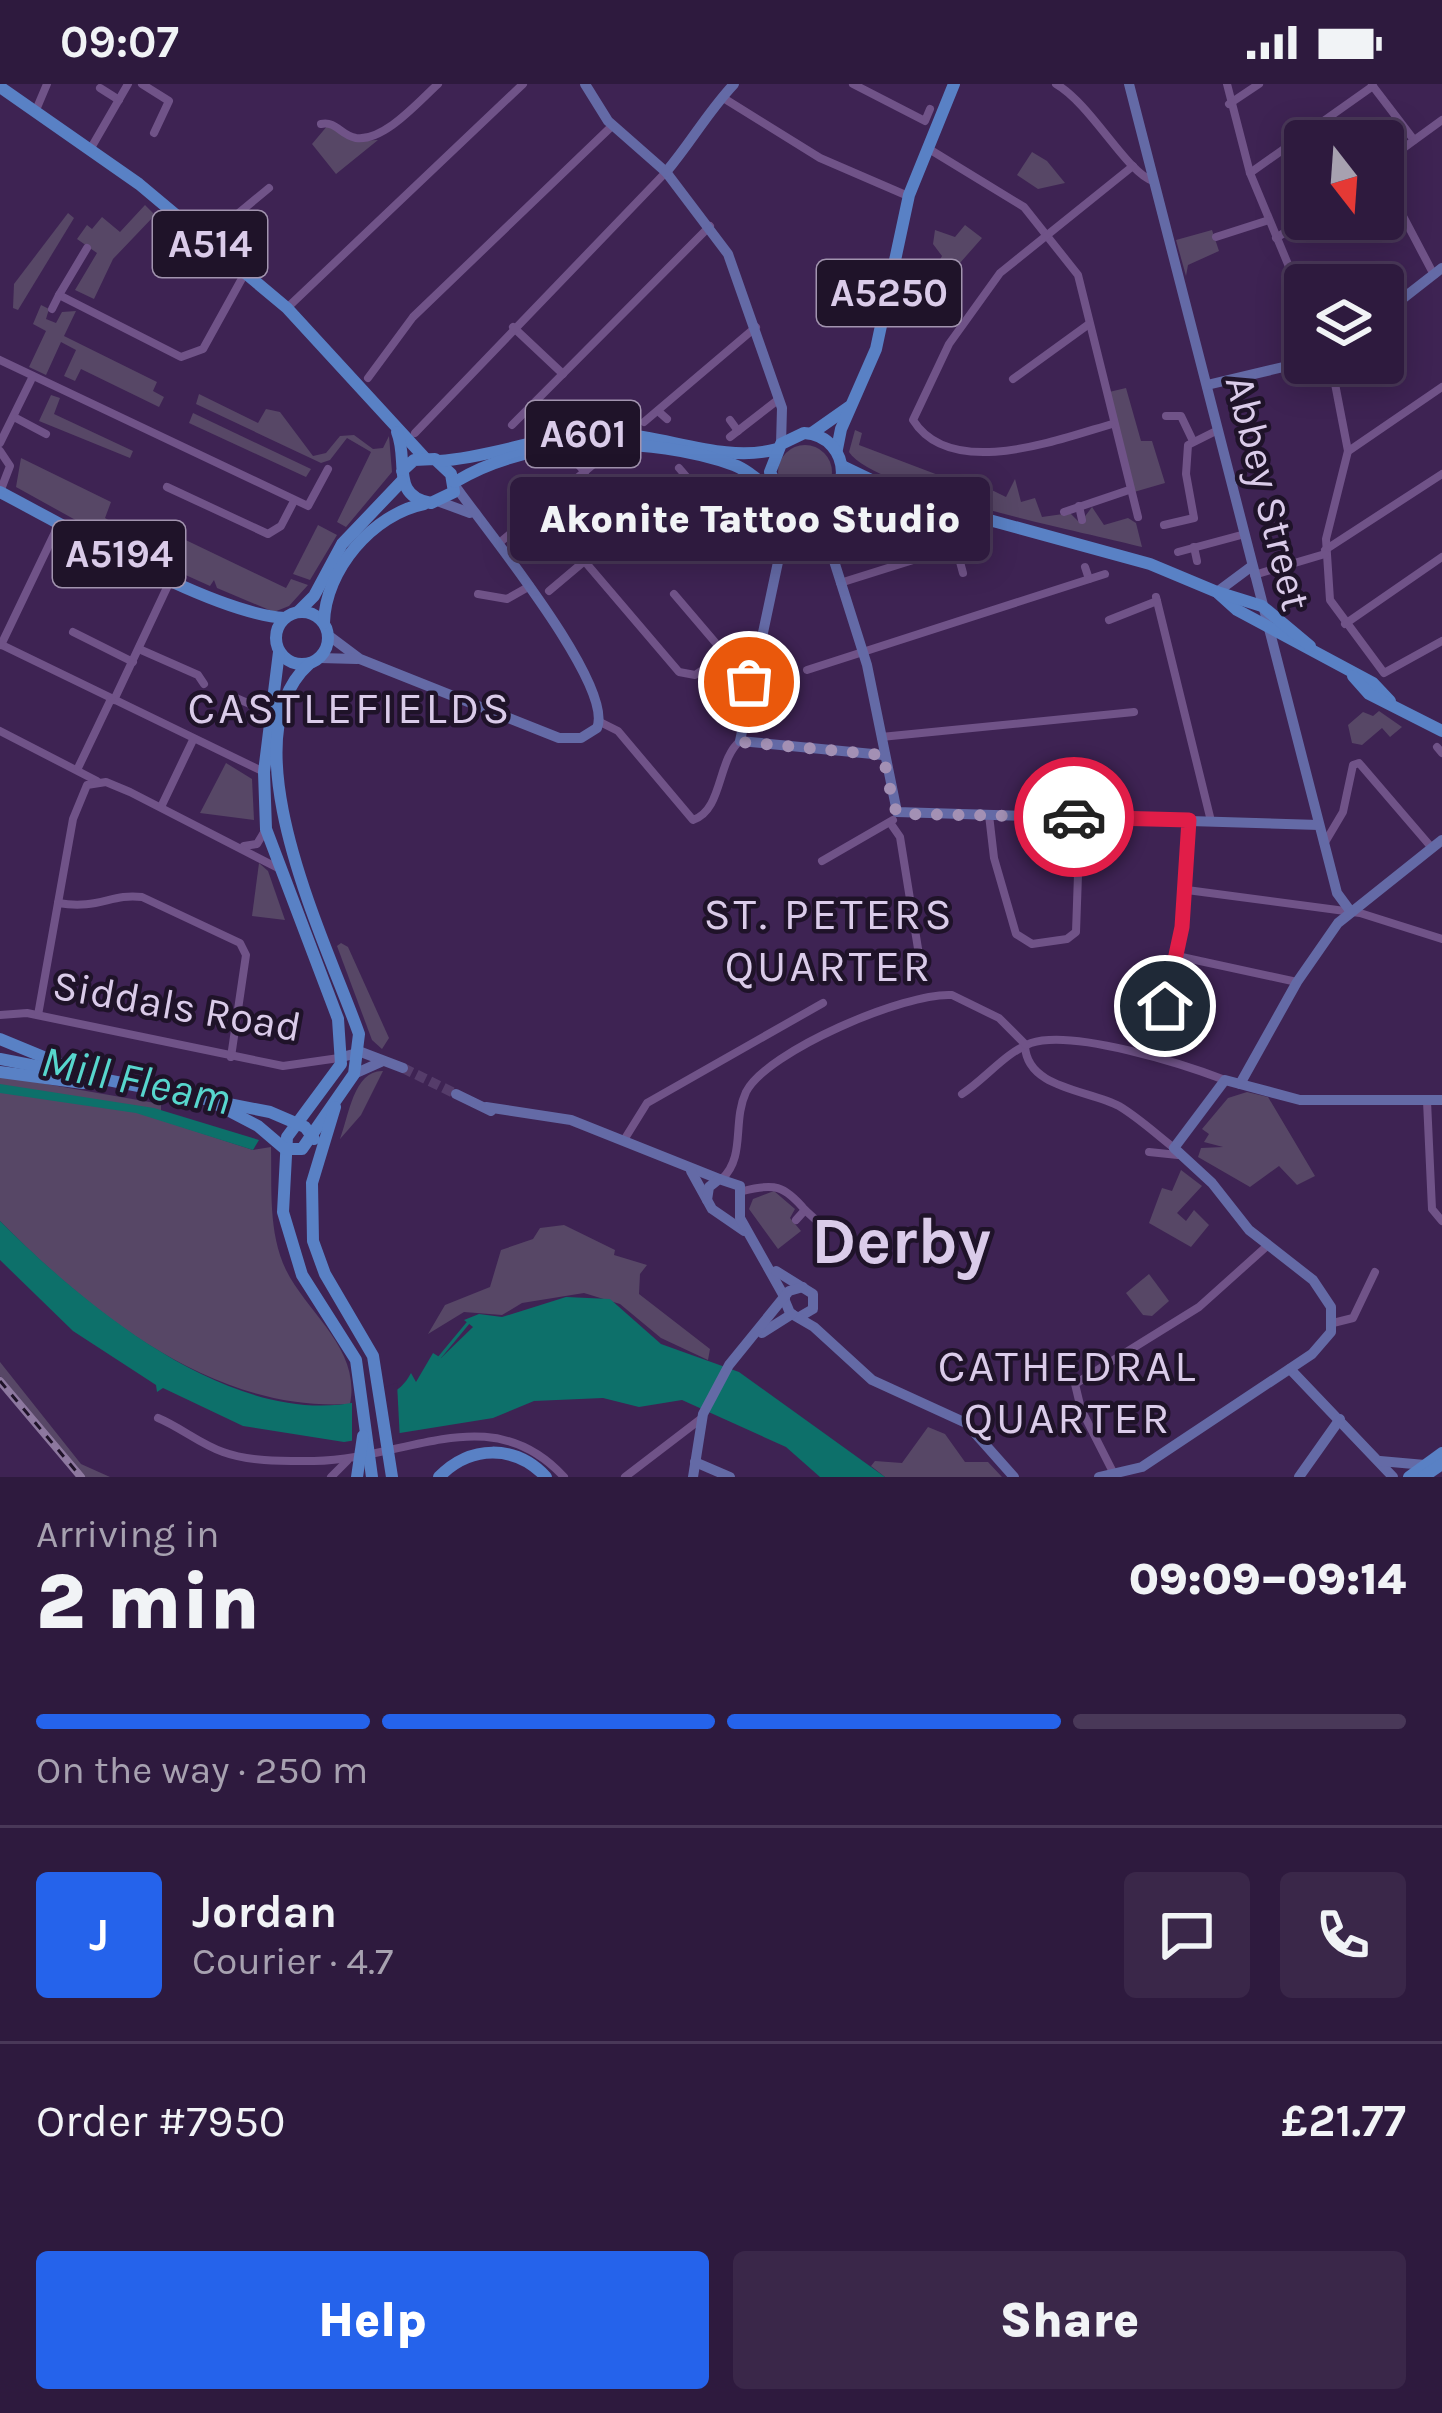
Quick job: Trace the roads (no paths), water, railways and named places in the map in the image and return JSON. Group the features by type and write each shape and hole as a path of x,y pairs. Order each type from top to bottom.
{"main road":[{"name":"A5250","path":"837,449 876,349 909,195 954,84"},
{"name":"A514","path":"0,87 92,148 287,308 424,457"},
{"name":"A5250","path":"808,434 850,406"},
{"path":"396,429 402,476 412,496 434,503"},
{"name":"A601","path":"424,457 439,461 575,434 624,435 737,453 779,446 808,434"},
{"path":"808,434 837,449 844,467 836,492"},
{"name":"A601","path":"360,1055 283,819 283,722 292,684 315,661 331,591 358,546 394,513 434,503 456,484 526,452 602,446 738,466 782,497 806,506"},
{"path":"779,446 770,472 782,497"},
{"path":"372,1477 352,1348 293,1256 283,1212 279,1145 331,1081 343,1057 338,1019 266,830 264,772 277,644 291,615 314,596 348,538 424,457"},
{"path":"439,461 456,484"},
{"path":"844,467 909,498"},
{"name":"A5194","path":"0,492 241,609 291,615"},
{"path":"806,506 836,492 909,498 1120,554 1262,606 1297,629 1311,647"},
{"path":"1216,592 1311,647 1353,676 1369,694 1442,731"},
{"path":"241,609 292,663 315,661"},
{"path":"291,615 326,629"},
{"path":"0,1040 115,1084"},
{"path":"216,1104 279,1145 302,1149 354,1074 360,1055"},
{"path":"0,1059 279,1115 312,1136 319,1153"},
{"path":"0,1072 63,1083 115,1084"},
{"path":"337,1100 319,1153 310,1216 316,1256 366,1338 380,1387 392,1477"},
{"path":"279,1115 309,1104"},
{"path":"357,1477 365,1423"},
{"path":"1409,1477 1424,1471 1442,1453"},
{"path":"439,1477 479,1454 521,1458 546,1477"},
{"path":"1424,1471 1440,1472"}],"street":[{"path":"37,110 47,84"},
{"path":"92,148 128,84"},
{"path":"142,84 169,101 154,133"},
{"path":"321,124 369,137 439,84"},
{"path":"287,308 523,84"},
{"path":"585,84 612,126 711,226 756,327 781,404 779,446"},
{"path":"415,433 661,177 710,106 725,99 734,84"},
{"path":"853,84 925,121 930,110"},
{"name":"Abbey Street","path":"1129,84 1324,844 1340,901 1351,912"},
{"path":"1227,84 1250,173 1287,264"},
{"path":"1229,104 1259,84"},
{"path":"1059,85 1108,130 1133,166 1154,181"},
{"path":"1250,173 1372,85 1414,140"},
{"path":"100,88 120,100"},
{"path":"725,99 820,158 903,197 909,195"},
{"path":"1404,147 1442,120"},
{"path":"368,378 413,316 612,126"},
{"path":"928,148 1018,202 1080,279 1138,517"},
{"path":"1112,424 1014,453 951,446 918,428 914,414 949,344 1000,273 1133,166"},
{"path":"206,240 269,188"},
{"path":"1404,214 1438,272 1404,298"},
{"path":"1216,237 1269,220"},
{"path":"512,425 528,417 563,374 711,226"},
{"path":"1276,238 1284,233"},
{"path":"52,309 87,248"},
{"path":"59,295 181,357 203,349 245,273"},
{"path":"1013,380 1089,324"},
{"path":"513,327 563,374"},
{"path":"644,422 756,327"},
{"path":"0,360 308,506 328,469"},
{"path":"1207,385 1284,367"},
{"path":"0,492 10,466 0,447 33,376"},
{"path":"1335,384 1348,451 1325,552 1331,605 1376,668 1387,673 1441,644"},
{"path":"1348,451 1442,386"},
{"path":"781,404 808,434"},
{"path":"730,421 734,434 781,404"},
{"path":"658,410 667,419"},
{"path":"1164,525 1195,518 1186,474 1192,440 1181,416 1166,416"},
{"path":"14,417 46,434"},
{"path":"1192,440 1218,430"},
{"path":"497,544 601,458"},
{"path":"576,462 585,472"},
{"path":"548,591 681,474 702,495"},
{"path":"1216,592 1253,570 1325,552 1442,474"},
{"path":"456,484 472,514 530,586 597,701 600,722"},
{"path":"167,487 268,534 281,526 294,501"},
{"path":"1064,512 1129,490"},
{"path":"434,503 472,514"},
{"path":"600,722 618,731 684,814 701,818 729,751 740,740 785,529 806,506 822,523 864,656 920,962"},
{"path":"1079,506 1082,520"},
{"path":"541,509 679,672 695,675 725,656"},
{"path":"60,523 0,644 264,772"},
{"path":"1178,552 1245,534"},
{"path":"840,584 976,540"},
{"path":"956,547 964,573"},
{"path":"1194,547 1197,560"},
{"path":"1345,624 1442,557"},
{"path":"1085,567 1089,579"},
{"path":"807,670 864,656 1105,574"},
{"path":"78,768 171,578"},
{"path":"478,594 507,599 530,586"},
{"path":"674,595 749,682"},
{"path":"1109,620 1156,599 1210,821"},
{"path":"326,629 360,659 559,738 584,737 600,722"},
{"path":"74,632 133,662"},
{"path":"139,649 199,675 204,684"},
{"path":"315,661 360,659"},
{"path":"236,698 271,712"},
{"path":"880,738 1134,712"},
{"path":"0,731 242,846 278,868"},
{"path":"161,807 194,740"},
{"path":"740,740 883,755"},
{"path":"1240,1084 1297,982 1351,912 1437,844 1368,767 1353,764 1343,812 1324,844"},
{"path":"38,1015 79,794 97,781"},
{"path":"822,861 894,818 989,815 1319,825"},
{"path":"989,815 994,858 1018,939 1042,943 1069,938 1076,931 1081,817"},
{"path":"1158,1038 1187,890 1189,820"},
{"path":"242,846 257,844 266,830"},
{"path":"1187,890 1351,912 1442,939"},
{"path":"58,903 90,908 120,897 142,897 242,944 246,955 231,1057"},
{"path":"1177,956 1297,982"},
{"path":"707,1200 709,1189 736,1161 737,1123 752,1083 845,1025 948,994 999,1018 1026,1045 1027,1058 1050,1080 1120,1107 1177,1152 1267,1246 1320,1288 1331,1306 1333,1323 1327,1341 1290,1369 1138,1472 1099,1477"},
{"path":"625,1140 647,1103 823,1004"},
{"name":"Siddals Road","path":"0,1015 13,1011 38,1015 292,1066 360,1055"},
{"path":"962,1094 1026,1045 1056,1040 1104,1048 1300,1100 1442,1100"},
{"path":"354,1074 393,1065 360,1055"},
{"path":"1177,1152 1225,1080"},
{"path":"455,1094 497,1113 588,1127 691,1171 736,1181 743,1191 739,1209 746,1233"},
{"path":"1427,1101 1439,1220"},
{"path":"1149,1152 1177,1152"},
{"path":"691,1171 707,1200 746,1233 773,1269 796,1315 885,1388 966,1424 1014,1477"},
{"path":"743,1191 777,1185 816,1220"},
{"path":"723,1215 739,1209"},
{"path":"796,1220 805,1210"},
{"path":"1115,1476 1074,1386 1199,1307 1267,1246"},
{"path":"749,1341 814,1304 803,1287 773,1269"},
{"path":"1333,1323 1353,1318 1375,1272"},
{"path":"693,1477 702,1416 729,1365 793,1288 803,1287"},
{"path":"1290,1369 1393,1477"},
{"path":"626,1477 702,1416"},
{"path":"158,1418 228,1454 312,1461 352,1459 476,1435 501,1436 537,1450 564,1477"},
{"path":"1299,1477 1340,1419"},
{"path":"312,1461 332,1475 352,1459"},
{"path":"1376,1460 1424,1471"},
{"path":"1376,1460 1376,1477"},
{"path":"695,1462 730,1477"}],"waterway":[{"path":"439,1358 468,1323"}],"tunnel":[{"path":"403,1068 456,1094"}],"railway":[{"path":"0,1381 81,1477"}],"place":[{"name":"Akonite Tattoo Studio","path":"749,682"}],"district":[{"name":"CASTLEFIELDS","path":"350,708"},
{"name":"ST. PETERS QUARTER","path":"829,940"},
{"name":"Derby","path":"901,1241"},
{"name":"CATHEDRAL QUARTER","path":"1068,1392"}],"water label":[{"name":"Mill Fleam","path":"136,1080"}]}
